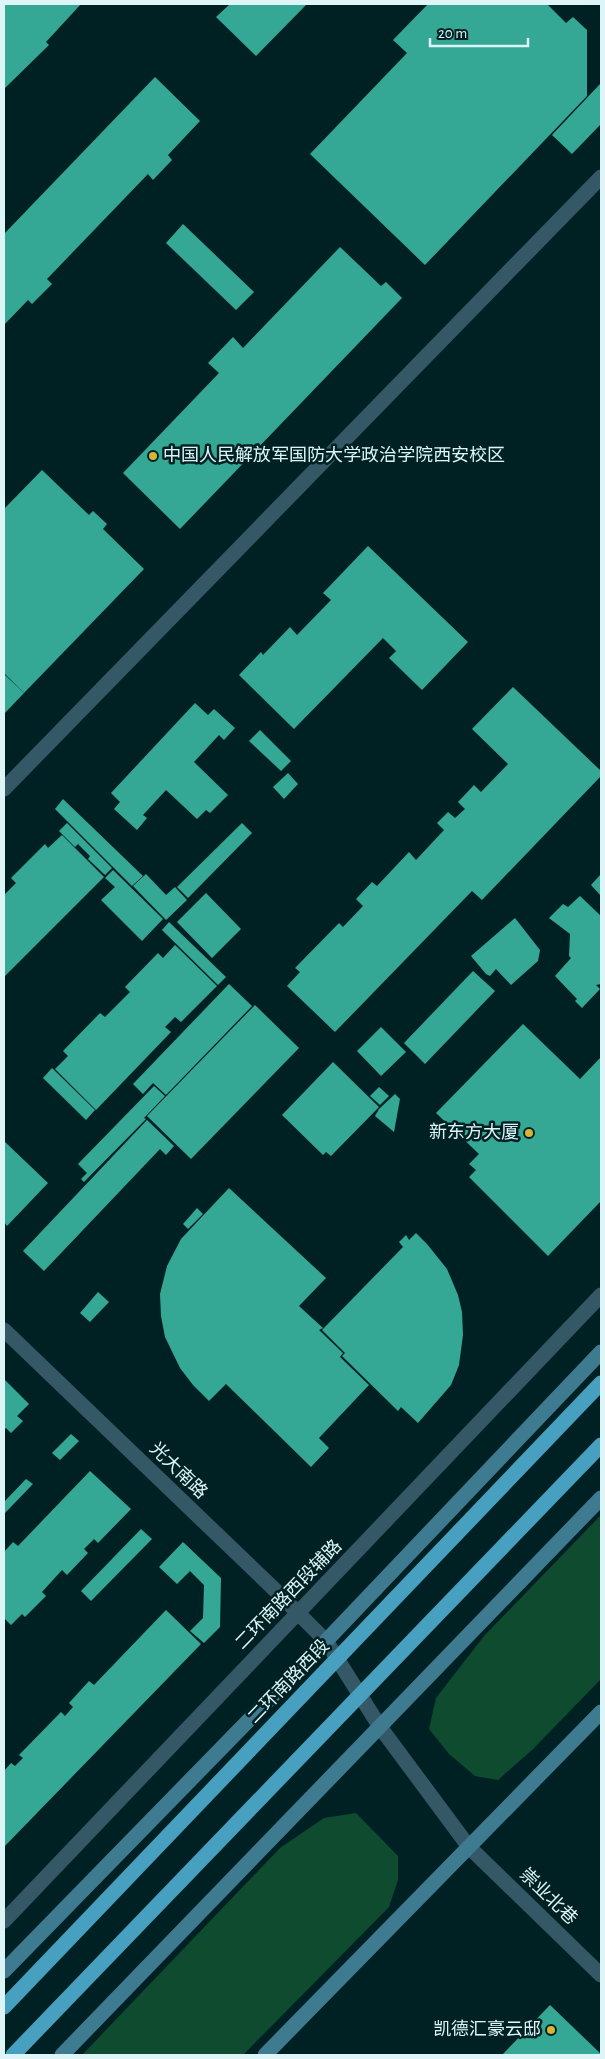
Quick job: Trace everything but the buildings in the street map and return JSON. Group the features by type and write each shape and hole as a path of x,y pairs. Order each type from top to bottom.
{"highway":[{"name":"二环南路西段","path":"4,2007 601,1383"},
{"path":"13,2055 601,1445"}],"main road":[{"name":"二环南路西段","path":"4,1971 326,1641 601,1352"},
{"path":"62,2055 601,1498"},
{"path":"265,2055 601,1712"}],"street":[{"path":"4,790 601,177"},
{"name":"二环南路西段辅路","path":"4,1921 601,1295"},
{"name":"光大南路","path":"4,1330 299,1612 326,1641 380,1727"},
{"name":"崇业北巷","path":"380,1727 469,1847 601,1974"}],"green space":[{"path":"601,1515 601,1679 533,1749 498,1780 475,1776 449,1754 429,1729 436,1698 484,1636"},
{"path":"356,1813 398,1856 398,1880 389,1907 243,2055 82,2055 280,1848 324,1818"}],"place":[{"name":"中国人民解放军国防大学政治学院西安校区","path":"153,456"},
{"name":"新东方大厦","path":"529,1133"},
{"name":"凯德汇豪云邸","path":"551,2030"}]}
